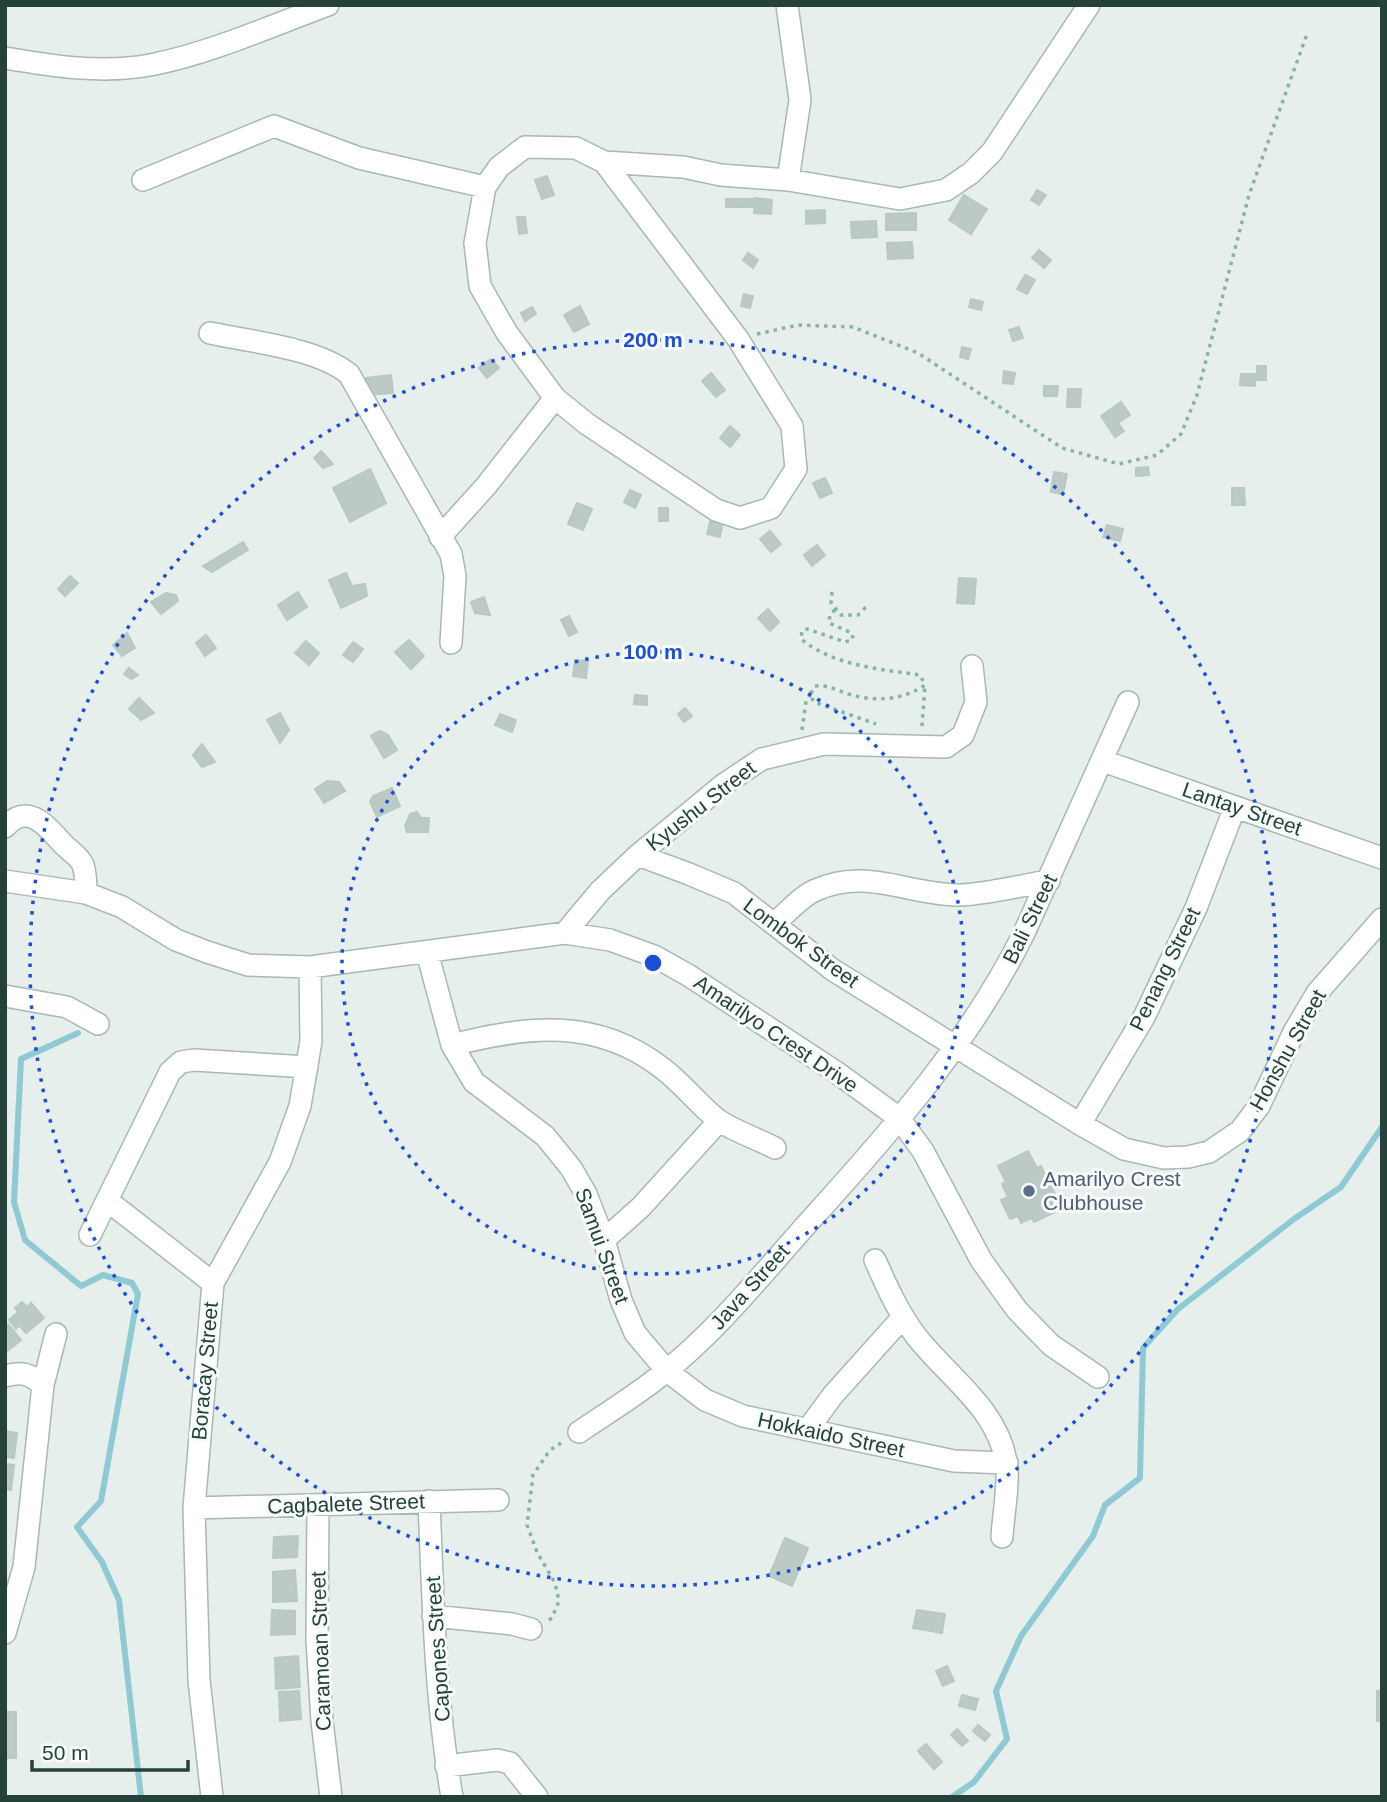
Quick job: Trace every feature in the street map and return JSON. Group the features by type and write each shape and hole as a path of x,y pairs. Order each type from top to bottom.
{"street":[{"path":"5,58 89,69 148,66 187,56 328,5"},
{"path":"787,5 800,100 788,180"},
{"path":"604,162 738,339 792,426 796,469 771,508 740,518 716,510 587,424 555,398 507,333 480,286 475,243 485,187 499,167 526,147 576,148 604,162 683,167 721,176 788,180 900,199 946,190 971,173 992,152 1089,5"},
{"path":"143,180 274,125 359,159 485,187"},
{"path":"211,333 321,357 349,374 451,554 455,576 451,643"},
{"path":"440,537 486,486 555,398"},
{"name":"Kyushu Street","path":"565,933 600,891 638,855 733,778 762,759 824,744 946,747 963,735 976,702 972,666"},
{"name":"Bali Street","path":"898,1118 957,1046 1007,968 1049,881 1128,702"},
{"name":"Lantay Street","path":"1103,761 1382,858"},
{"name":"Penang Street","path":"1080,1124 1144,1017 1196,908 1235,807"},
{"path":"5,827 12,820 23,816 37,818 82,862 86,893"},
{"name":"Lombok Street","path":"638,855 734,893 833,970 957,1046"},
{"path":"775,923 814,890 846,880 872,880 940,894 961,895 1049,881"},
{"name":"Amarilyo Crest Drive","path":"5,881 86,893 122,907 176,940 207,953 248,965 310,967 565,933 611,940 654,956 688,975 836,1072 898,1118 923,1151 981,1260 1017,1310 1051,1345 1098,1377"},
{"name":"Honshu Street","path":"957,1046 1124,1149 1164,1158 1188,1157 1209,1152 1240,1131 1259,1106 1294,1032 1317,992 1382,919"},
{"name":"Samui Street","path":"427,952 452,1045 474,1082 545,1136 571,1168 586,1194 604,1240 621,1300 635,1334 667,1371"},
{"name":"Boracay Street","path":"212,1797 199,1680 194,1508 213,1283 281,1162 300,1105 311,1041 310,967"},
{"path":"5,996 67,1007 98,1024"},
{"path":"452,1045 486,1036 540,1029 580,1031 631,1047 663,1069 719,1121 775,1148"},
{"path":"90,1235 170,1072 181,1062 194,1060 307,1067"},
{"name":"Java Street","path":"579,1432 667,1371 708,1333 873,1152 898,1118"},
{"path":"604,1240 641,1207 719,1121"},
{"path":"108,1201 213,1283"},
{"path":"875,1260 903,1317 917,1337 971,1395 997,1430 1007,1463 1002,1537"},
{"path":"808,1429 833,1395 903,1317"},
{"path":"5,1633 24,1567 43,1385 55,1334"},
{"name":"Hokkaido Street","path":"667,1371 705,1400 743,1416 954,1461 1007,1463"},
{"path":"5,1376 20,1372 32,1376 43,1385"},
{"name":"Cagbalete Street","path":"194,1508 498,1500"},
{"name":"Capones Street","path":"429,1501 433,1616 446,1766 452,1797"},
{"name":"Caramoan Street","path":"318,1505 317,1640 322,1720 331,1797"},
{"path":"433,1616 531,1629"},
{"path":"446,1766 498,1760 510,1763 537,1797"}],"path":[{"path":"738,339 798,325 853,327 918,353 1062,448 1119,464 1157,455 1181,434 1197,395 1249,195 1307,34"},
{"path":"832,593 831,603 841,615 858,615 867,606"},
{"path":"810,695 814,702 877,724 910,746 925,685 920,675 864,667 827,654 801,639 802,631 807,629 845,642 853,639 852,632 829,623 830,614 835,610"},
{"path":"800,750 806,701 815,686 821,685 852,695 877,699 899,698 925,685"},
{"path":"531,1629 552,1618 559,1601 555,1583 537,1552 527,1525 533,1475 550,1450 579,1432"}],"building":[{"path":"547,176 554,195 542,199 535,180"},
{"path":"1037,190 1046,195 1039,205 1031,200"},
{"path":"964,195 987,209 971,234 949,220"},
{"path":"755,198 772,200 771,214 754,213"},
{"path":"726,199 739,199 739,207 726,207"},
{"path":"741,199 753,199 753,207 741,207"},
{"path":"825,210 825,223 806,224 806,211"},
{"path":"916,213 916,230 886,230 886,214"},
{"path":"517,217 525,217 527,233 519,234"},
{"path":"876,221 877,237 852,238 851,222"},
{"path":"912,242 913,258 888,259 887,243"},
{"path":"1039,250 1051,260 1044,268 1032,258"},
{"path":"748,253 758,260 753,268 743,260"},
{"path":"1025,275 1035,280 1027,294 1017,289"},
{"path":"744,294 753,296 750,308 741,306"},
{"path":"971,299 983,302 981,310 969,307"},
{"path":"580,306 589,324 574,332 564,315"},
{"path":"532,307 536,314 525,321 521,313"},
{"path":"1019,327 1023,338 1013,341 1009,330"},
{"path":"962,347 971,349 968,359 960,357"},
{"path":"491,359 499,368 487,378 479,368"},
{"path":"1257,366 1266,366 1266,380 1257,380"},
{"path":"1004,371 1015,373 1013,384 1003,383"},
{"path":"711,373 725,390 716,397 702,381"},
{"path":"1241,374 1255,374 1255,386 1240,385"},
{"path":"391,375 393,393 367,395 366,378"},
{"path":"1044,386 1058,386 1057,396 1044,396"},
{"path":"1068,389 1081,389 1080,407 1067,407"},
{"path":"1121,402 1130,415 1118,423 1124,431 1115,437 1101,416"},
{"path":"730,426 740,435 730,447 720,438"},
{"path":"321,451 333,464 323,468 314,458"},
{"path":"1148,467 1149,475 1136,476 1136,468"},
{"path":"370,469 386,503 350,522 333,488"},
{"path":"1054,472 1067,474 1063,494 1051,492"},
{"path":"825,478 832,493 820,498 813,483"},
{"path":"1232,488 1244,488 1245,505 1232,505"},
{"path":"630,490 641,495 635,508 624,502"},
{"path":"577,503 592,509 583,530 568,524"},
{"path":"659,508 668,508 668,521 659,521"},
{"path":"711,518 723,521 720,537 707,534"},
{"path":"1107,525 1123,529 1120,541 1103,537"},
{"path":"770,531 781,544 771,552 760,539"},
{"path":"243,542 248,550 212,572 203,566"},
{"path":"817,545 825,555 812,566 804,555"},
{"path":"346,573 352,586 365,584 367,596 341,608 329,580"},
{"path":"70,576 78,583 65,596 58,589"},
{"path":"959,578 976,579 974,604 957,603"},
{"path":"298,592 307,607 287,620 278,605"},
{"path":"166,593 176,595 178,601 161,614 151,602"},
{"path":"484,597 490,615 475,613 471,602"},
{"path":"768,609 779,622 770,631 758,618"},
{"path":"569,616 577,632 569,636 561,620"},
{"path":"127,633 135,648 122,656 113,645"},
{"path":"206,635 216,648 205,656 196,643"},
{"path":"409,640 424,656 411,669 395,652"},
{"path":"306,641 319,653 309,665 295,653"},
{"path":"353,642 363,649 353,662 343,655"},
{"path":"575,660 588,661 586,678 573,676"},
{"path":"129,668 138,675 131,679 124,674"},
{"path":"635,695 647,696 647,705 634,704"},
{"path":"139,698 154,713 141,720 129,709"},
{"path":"685,708 692,716 684,722 678,714"},
{"path":"280,713 289,730 280,743 267,720"},
{"path":"500,714 516,720 512,732 495,725"},
{"path":"380,731 388,735 397,750 384,758 371,736"},
{"path":"202,744 215,762 202,767 193,755"},
{"path":"327,781 339,782 345,791 324,803 315,789"},
{"path":"392,788 400,806 377,817 370,802 373,796"},
{"path":"417,812 421,818 429,818 428,832 407,832 405,826 410,814"},
{"name":"Amarilyo Crest Clubhouse","path":"1028,1151 1037,1168 1041,1166 1060,1204 1053,1207 1055,1212 1034,1222 1032,1218 1021,1223 1018,1216 1010,1219 1001,1200 1008,1197 1002,1184 1006,1182 998,1166"},
{"path":"22,1302 27,1307 31,1303 44,1318 26,1333 19,1325 16,1329 9,1320 18,1312 15,1308"},
{"path":"8,1324 21,1340 5,1353 5,1327"},
{"path":"5,1431 17,1433 14,1458 5,1457"},
{"path":"5,1464 14,1465 11,1490 5,1489"},
{"path":"298,1536 297,1557 273,1558 274,1537"},
{"path":"785,1538 808,1548 792,1586 769,1576"},
{"path":"295,1570 297,1601 273,1602 273,1572"},
{"path":"272,1610 295,1611 295,1634 271,1635"},
{"path":"917,1610 945,1614 942,1633 913,1628"},
{"path":"298,1656 300,1687 276,1689 275,1658"},
{"path":"947,1666 954,1681 943,1686 936,1671"},
{"path":"299,1691 301,1719 280,1721 279,1692"},
{"path":"1377,1691 1382,1691 1382,1721 1377,1721"},
{"path":"962,1695 978,1699 975,1710 959,1706"},
{"path":"5,1712 16,1712 16,1758 5,1758"},
{"path":"978,1725 990,1735 985,1741 973,1731"},
{"path":"957,1729 968,1741 962,1746 951,1735"},
{"path":"926,1744 942,1762 934,1769 918,1751"}],"waterway":[{"path":"78,1033 21,1059 14,1202 25,1240 81,1286 103,1275 132,1283 138,1294 101,1501 77,1527 102,1562 119,1600 141,1797"},
{"path":"952,1797 974,1782 1007,1739 996,1691 1021,1636 1093,1536 1105,1505 1140,1478 1143,1348 1178,1309 1294,1219 1341,1187 1382,1127"}],"place":[{"name":"Amarilyo Crest Clubhouse","path":"1029,1191"}]}
